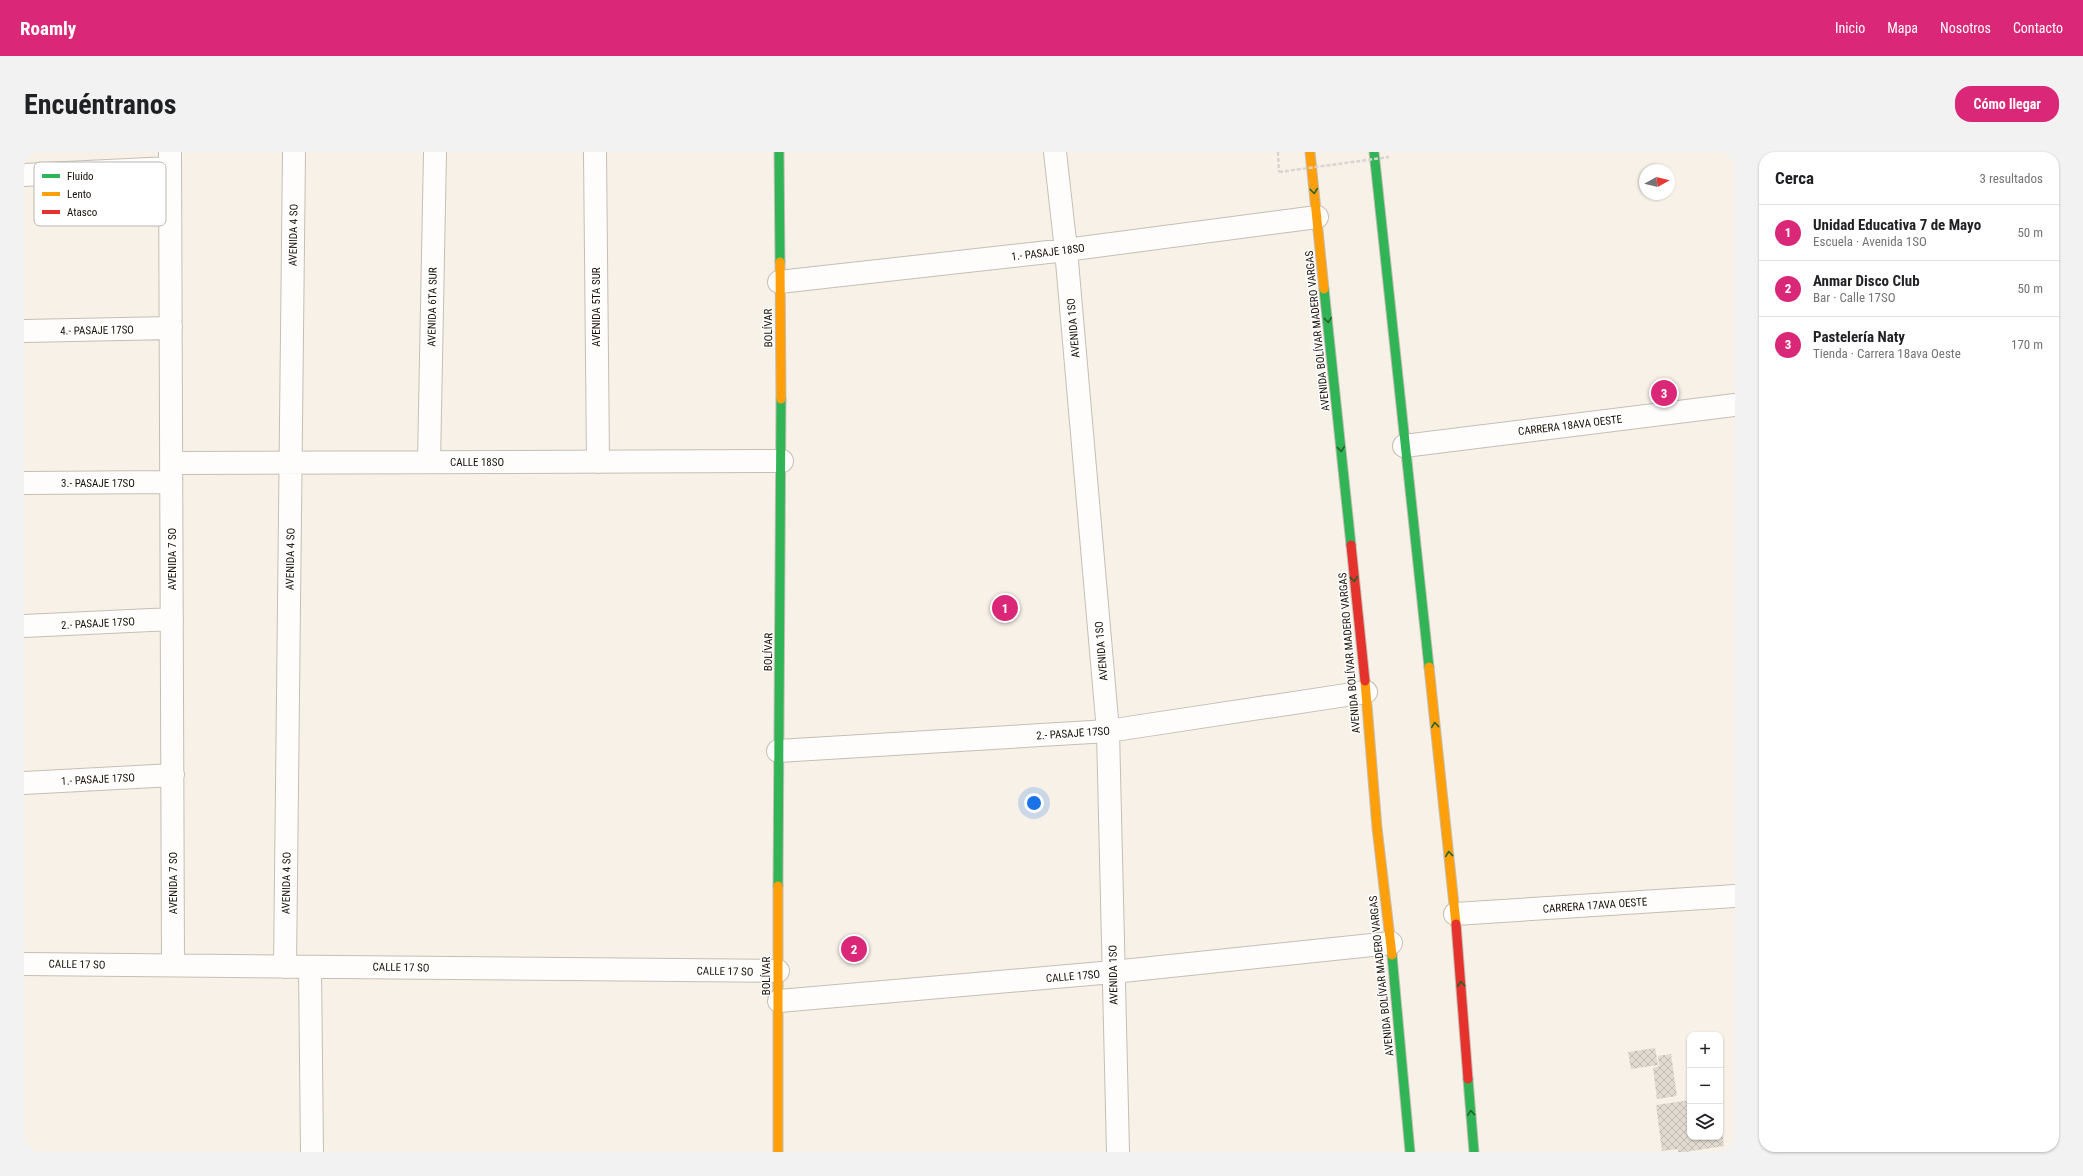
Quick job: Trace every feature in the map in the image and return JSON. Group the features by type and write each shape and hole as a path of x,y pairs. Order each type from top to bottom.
{"main road":[{"name":"BOLÍVAR","path":"778,1152 778,751 782,462 779,282 779,152"},
{"name":"AVENIDA BOLÍVAR MADERO VARGAS","path":"1310,152 1366,692 1376,828 1391,943 1410,1152"},
{"path":"1374,152 1404,446 1455,914 1474,1152"}],"street":[{"name":"AVENIDA 4 SO","path":"285,966 294,152"},
{"name":"AVENIDA 6TA SUR","path":"429,462 435,152"},
{"name":"AVENIDA 5TA SUR","path":"595,152 598,462"},
{"name":"AVENIDA 1SO","path":"1055,152 1066,250 1108,732 1118,1152"},
{"path":"152,162 170,160"},
{"name":"AVENIDA 7 SO","path":"170,160 173,965"},
{"path":"24,176 34,175"},
{"name":"1.- PASAJE 18SO","path":"779,282 1066,250 1317,217"},
{"name":"4.- PASAJE 17SO","path":"24,331 171,328"},
{"name":"CARRERA 18AVA OESTE","path":"1404,446 1735,405"},
{"name":"CALLE 18SO","path":"171,473 291,463 782,462"},
{"name":"3.- PASAJE 17SO","path":"24,483 171,473"},
{"name":"2.- PASAJE 17SO","path":"24,626 172,619"},
{"name":"2.- PASAJE 17SO","path":"778,751 1108,732 1366,692"},
{"name":"1.- PASAJE 17SO","path":"24,783 173,775"},
{"name":"CARRERA 17AVA OESTE","path":"1455,914 1735,896"},
{"name":"CALLE 17SO","path":"779,1001 1113,972 1391,943"},
{"name":"CALLE 17 SO","path":"24,964 778,971"},
{"path":"310,966 312,1152"}],"path":[{"path":"1278,152 1280,172 1389,157"}],"building":[{"path":"1655,1048 1658,1065 1631,1069 1628,1052"},
{"path":"1671,1054 1677,1096 1657,1099 1653,1068 1659,1066 1658,1056"},
{"path":"1687,1100 1687,1140 1723,1140 1723,1138 1724,1146 1685,1152 1678,1152 1678,1149 1662,1151 1656,1105"}],"traffic: fast":[{"path":"779,152 780,262"},
{"path":"1374,152 1429,667"},
{"path":"1324,289 1351,545"},
{"path":"778,886 781,399"},
{"path":"1392,955 1410,1152"},
{"path":"1468,1079 1474,1152"}],"traffic: slow":[{"path":"1310,152 1324,289"},
{"path":"780,262 781,399"},
{"path":"1429,667 1456,924"},
{"path":"1365,681 1377,828 1392,955"},
{"path":"778,886 778,1152"}],"traffic: jam":[{"path":"1351,545 1365,681"},
{"path":"1456,924 1468,1079"}],"place":[{"name":"Pastelería Naty","path":"1664,393"},
{"name":"Unidad Educativa 7 de Mayo","path":"1005,608"},
{"name":"Anmar Disco Club","path":"854,949"}]}
